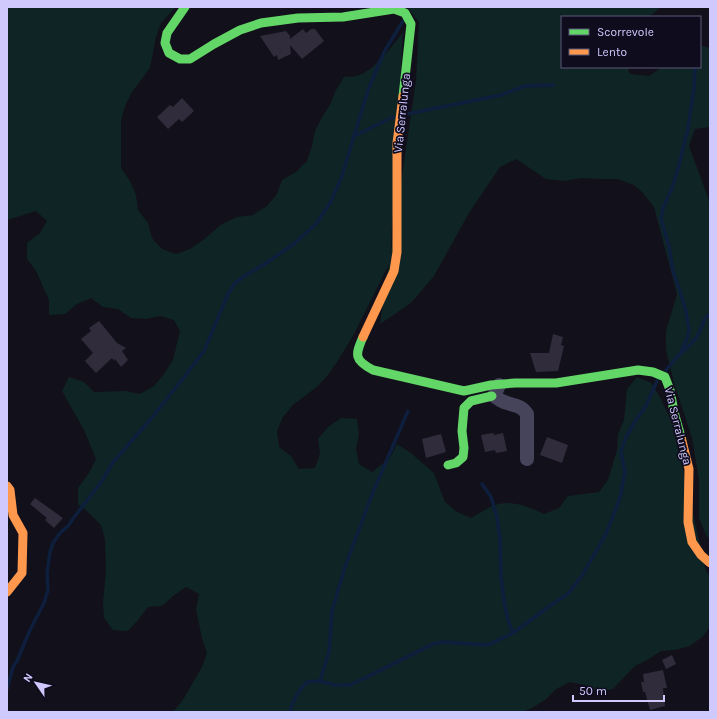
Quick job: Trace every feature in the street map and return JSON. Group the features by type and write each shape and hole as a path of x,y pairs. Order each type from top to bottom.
{"street":[{"name":"Via Serralunga","path":"185,7 166,33 165,43 169,53 180,59 190,59 240,30 261,23 298,18 343,17 394,9 405,13 411,24 397,143 397,252 394,271 365,332 358,349 358,358 363,365 373,370 464,391 490,385 497,390"},
{"name":"Via Serralunga","path":"448,465 456,463 463,457 464,448 462,431 464,408 471,401 515,383 556,383 638,370 653,372 664,377 670,390 674,412 689,469 688,522 692,542 701,555 710,563"},
{"path":"497,390 500,400 524,409 527,414 527,459"},
{"path":"7,486 10,490 13,515 23,533 22,573 7,592"}],"green space":[{"path":"7,7 176,7 161,23 156,37 150,68 132,92 125,106 121,121 121,168 130,181 136,195 138,210 148,223 152,238 162,249 176,254 190,249 222,224 237,217 253,215 267,206 277,194 282,180 296,172 307,161 315,131 344,77 357,76 372,68 403,32 390,262 353,336 337,362 318,386 293,405 283,417 277,431 279,447 291,456 299,469 315,468 320,454 318,439 328,427 341,418 357,419 359,434 356,449 359,464 372,472 390,458 397,444 411,453 434,473 445,502 457,512 471,518 492,506 510,503 528,507 544,514 559,508 568,496 599,492 608,480 617,450 618,434 624,420 627,389 637,377 651,383 659,395 673,425 706,571 710,576 710,627 702,637 690,646 675,650 661,651 635,666 613,689 598,691 585,685 570,682 556,689 545,700 522,712 172,712 184,698 202,667 207,653 196,610 199,594 186,587 162,606 148,607 128,631 113,630 104,618 103,602 106,571 105,540 101,525 78,504 78,488 89,473 96,459 84,430 62,391 69,377 84,382 94,392 125,391 140,394 154,386 173,360 180,331 174,320 160,316 146,319 131,318 118,309 103,307 91,298 77,304 65,314 49,315 49,300 36,271 27,259 27,243 39,234 47,221 36,211 7,220"},
{"path":"407,7 661,7 650,16 561,16 561,68 627,68 630,74 649,76 661,68 701,68 701,45 710,48 710,127 695,129 689,146 710,203 710,540 706,535 699,518 699,480 692,438 674,383 666,350 666,331 677,294 654,207 642,192 634,185 618,179 581,178 564,181 546,179 516,159 500,167 469,213 434,276 411,303 380,324 416,81 419,22"}],"building":[{"path":"303,29 306,33 311,29 315,29 324,41 302,59 290,45 291,54 278,60 277,55 274,57 260,36 286,31 290,36 290,39"},
{"path":"182,98 194,111 182,122 179,119 168,129 157,117 170,105 173,107"},
{"path":"99,321 117,343 126,348 122,351 128,360 121,367 115,359 114,361 112,358 96,373 85,361 93,353 81,339 91,331 89,328"},
{"path":"553,334 563,337 561,345 564,346 558,371 536,372 530,353 549,353"},
{"path":"493,433 494,435 503,433 507,451 496,453 495,450 485,452 481,435"},
{"path":"441,434 446,452 426,458 422,439"},
{"path":"547,437 568,445 562,463 540,455"},
{"path":"35,498 63,518 54,528 45,520 47,518 30,504"},
{"path":"672,655 676,664 666,669 662,660"},
{"path":"663,670 667,688 663,688 665,706 650,710 641,682 644,682 643,674"}],"waterway":[{"path":"7,689 13,667 44,603 48,590 47,573 53,543 60,533 68,526 102,481 113,462 150,420 204,351 228,294 235,283 295,243 317,223 330,203 341,179 368,90 384,52 403,21"},
{"path":"680,354 687,339 689,330 686,311 673,272 669,246 661,219 663,208 672,188 679,165 688,128 694,88 695,68"},
{"path":"407,114 501,95 525,86 554,85"},
{"path":"354,136 393,117"},
{"path":"666,370 697,337 706,317 710,314"},
{"path":"290,712 296,696 307,682 320,681 334,685 350,685 433,644 444,642 488,645 513,633 568,594 583,574 606,534 620,498 625,472 621,451 626,437 646,406 657,381"},
{"path":"320,681 329,652 332,611 345,567 373,492 408,411"},
{"path":"482,484 491,497 497,517 500,539 501,577 505,607 513,633"}],"traffic: fast":[{"path":"185,7 167,33 165,43 169,53 180,59 190,59 240,30 261,23 298,18 343,17 394,9 405,13 411,24 403,96"},
{"path":"363,337 358,353 359,360 373,370 464,391 491,385 515,383 556,383 638,370 653,372 665,377 670,390 681,437"},
{"path":"448,465 456,463 463,457 464,448 462,431 464,408 471,401 492,396"}],"traffic: slow":[{"path":"363,337 394,271 397,252 397,143 403,96"},
{"path":"681,437 689,469 688,522 692,542 701,555 710,563"},
{"path":"7,486 10,490 13,515 23,533 22,573 7,592"}]}
